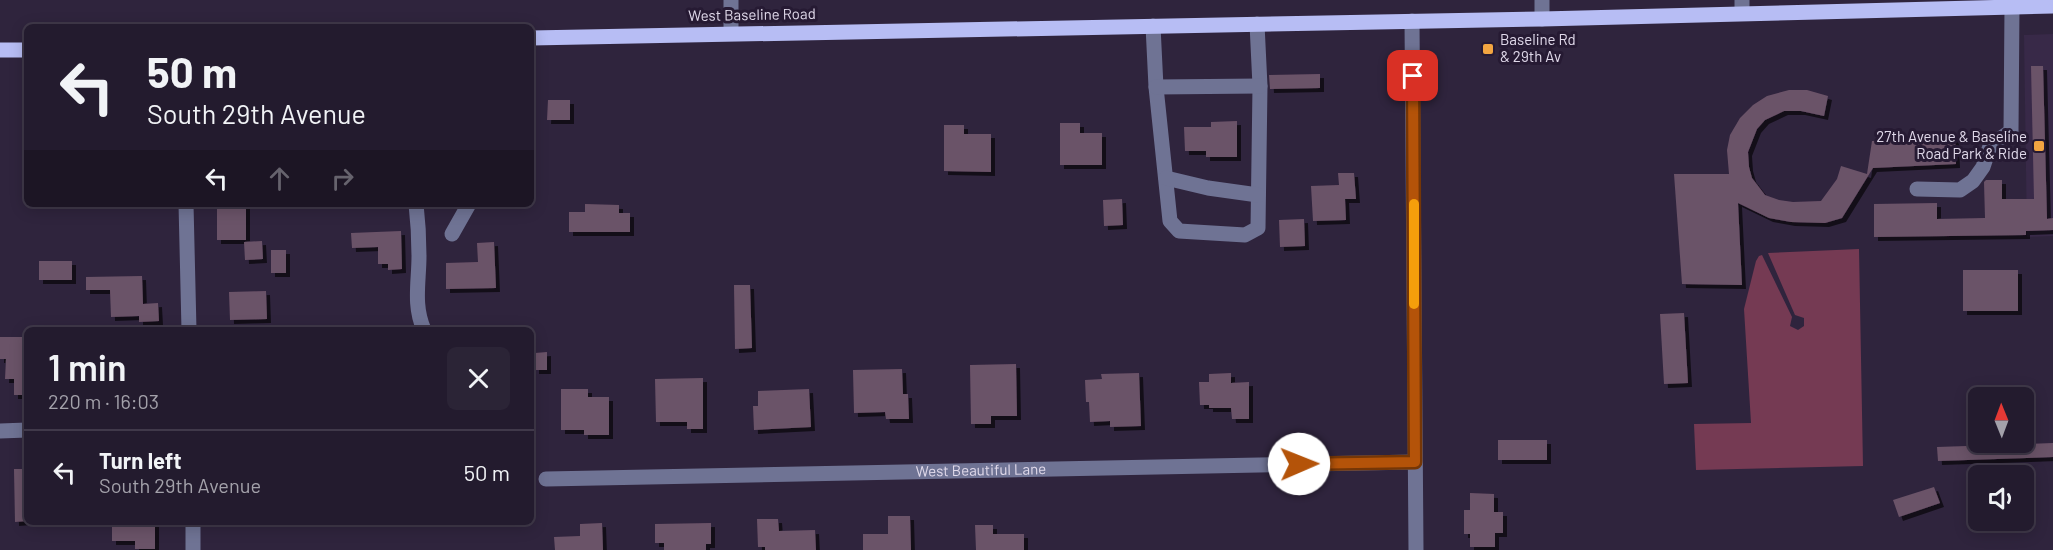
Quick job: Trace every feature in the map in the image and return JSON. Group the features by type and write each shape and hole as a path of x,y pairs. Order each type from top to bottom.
{"main road":[{"name":"West Baseline Road","path":"534,38 1542,19 1742,6 2053,6"},
{"path":"0,50 24,50"}],"street":[{"path":"731,0 731,33"},
{"path":"1542,0 1542,19"},
{"path":"1917,189 1960,190 1973,181 1983,167 1990,146 2011,131 2012,7"},
{"path":"1412,21 1416,550"},
{"path":"1153,26 1156,87 1170,220 1179,231 1245,235 1258,228 1260,86 1257,24"},
{"path":"1156,87 1260,86"},
{"path":"1166,178 1208,188 1258,195"},
{"path":"186,207 189,327"},
{"path":"416,207 419,259 417,300 418,315 423,327"},
{"path":"452,234 467,207"},
{"path":"0,431 24,430"},
{"name":"West Beautiful Lane","path":"546,479 1415,462"},
{"path":"193,525 193,550"}],"shaded area":[{"name":"27th Avenue & Baseline Road Park & Ride","path":"2053,34 2053,236 2027,237 2024,35"},
{"path":"1859,249 1863,466 1696,470 1694,424 1751,423 1744,309 1759,256 1762,255 1792,317 1790,326 1798,330 1804,326 1804,318 1795,315 1768,253"}],"building":[{"path":"2031,66 2043,66 2047,219 2053,218 2053,230 2026,231 2026,235 1874,237 1874,204 1937,203 1937,219 1985,218 1984,182 1986,180 2002,180 2002,199 2034,199"},
{"path":"1320,74 1320,88 1270,89 1269,75"},
{"path":"1789,90 1807,90 1828,96 1824,116 1801,111 1784,111 1765,120 1757,129 1748,152 1749,167 1752,178 1765,195 1793,202 1821,201 1837,179 1841,166 1867,174 1872,141 1955,138 1956,164 1873,168 1842,218 1825,223 1791,222 1769,218 1738,203 1742,285 1682,284 1674,174 1729,174 1727,150 1730,135 1740,118 1753,105 1767,96"},
{"path":"548,100 570,100 570,120 547,120"},
{"path":"1237,121 1237,157 1206,157 1206,151 1185,151 1184,127 1211,127 1211,122"},
{"path":"1060,123 1080,123 1080,133 1102,133 1102,165 1060,165"},
{"path":"944,125 964,125 964,134 991,134 991,172 944,171"},
{"path":"1338,173 1354,173 1356,199 1345,199 1346,220 1313,221 1311,186 1339,185"},
{"path":"1122,199 1123,225 1104,226 1103,200"},
{"path":"585,204 619,205 619,213 630,213 630,232 569,232 569,212 585,212"},
{"path":"217,207 246,207 246,240 217,240"},
{"path":"1304,219 1305,246 1280,247 1279,220"},
{"path":"401,231 402,269 388,270 388,264 378,264 378,247 352,248 351,233"},
{"path":"262,241 263,259 245,260 244,242"},
{"path":"494,242 496,288 446,289 446,263 478,262 477,243"},
{"path":"271,250 286,250 286,273 271,273"},
{"path":"39,261 72,261 72,280 39,280"},
{"path":"1963,270 2018,270 2018,311 1963,311"},
{"path":"142,276 143,304 158,303 159,321 139,322 139,316 111,317 110,290 86,290 86,277"},
{"path":"734,285 750,285 752,348 735,349"},
{"path":"266,291 267,319 230,320 229,292"},
{"path":"1684,313 1688,383 1664,384 1660,314"},
{"path":"0,337 24,337 24,395 14,395 14,379 5,379 6,359 0,359"},
{"path":"547,352 547,370 535,370 535,353"},
{"path":"1016,364 1017,416 991,416 991,424 971,424 970,365"},
{"path":"902,369 903,394 908,394 909,419 886,419 885,412 854,413 853,370"},
{"path":"1139,373 1141,426 1110,427 1110,421 1090,422 1085,380 1102,379 1101,374"},
{"path":"1231,373 1231,383 1249,382 1249,419 1232,419 1231,408 1209,408 1209,405 1200,405 1199,382 1209,382 1209,374"},
{"path":"703,378 703,429 687,429 687,422 656,422 655,379"},
{"path":"561,389 588,389 588,397 609,397 609,435 584,435 584,430 561,430"},
{"path":"809,389 811,427 754,430 753,406 758,406 758,391"},
{"path":"1498,440 1547,440 1547,460 1498,460"},
{"path":"2053,443 2053,457 1938,461 1937,447 1968,446 1968,453 2034,453 2034,444"},
{"path":"14,469 24,469 24,521 15,522"},
{"path":"1934,487 1940,503 1899,517 1893,500"},
{"path":"1470,493 1494,494 1494,512 1503,512 1503,533 1495,533 1495,547 1470,547 1470,534 1464,534 1464,510 1470,510"},
{"path":"888,516 910,516 911,550 863,550 863,534 888,534"},
{"path":"757,519 778,519 779,531 815,530 816,550 765,550 765,547 758,547"},
{"path":"602,523 603,550 555,550 554,537 580,536 580,524"},
{"path":"711,523 711,544 706,544 706,550 664,550 664,543 655,543 655,524"},
{"path":"112,525 155,525 155,549 135,549 135,541 112,541"},
{"path":"975,525 993,525 993,534 1024,534 1024,550 976,550"}],"slow traffic":[{"path":"1414,204 1414,304"}],"place":[{"name":"Baseline Rd & 29th Av","path":"1488,49"},
{"name":"27th Avenue & Baseline Road Park & Ride","path":"2039,146"}],"route":[{"path":"1299,464 1415,462 1413,76"}]}
